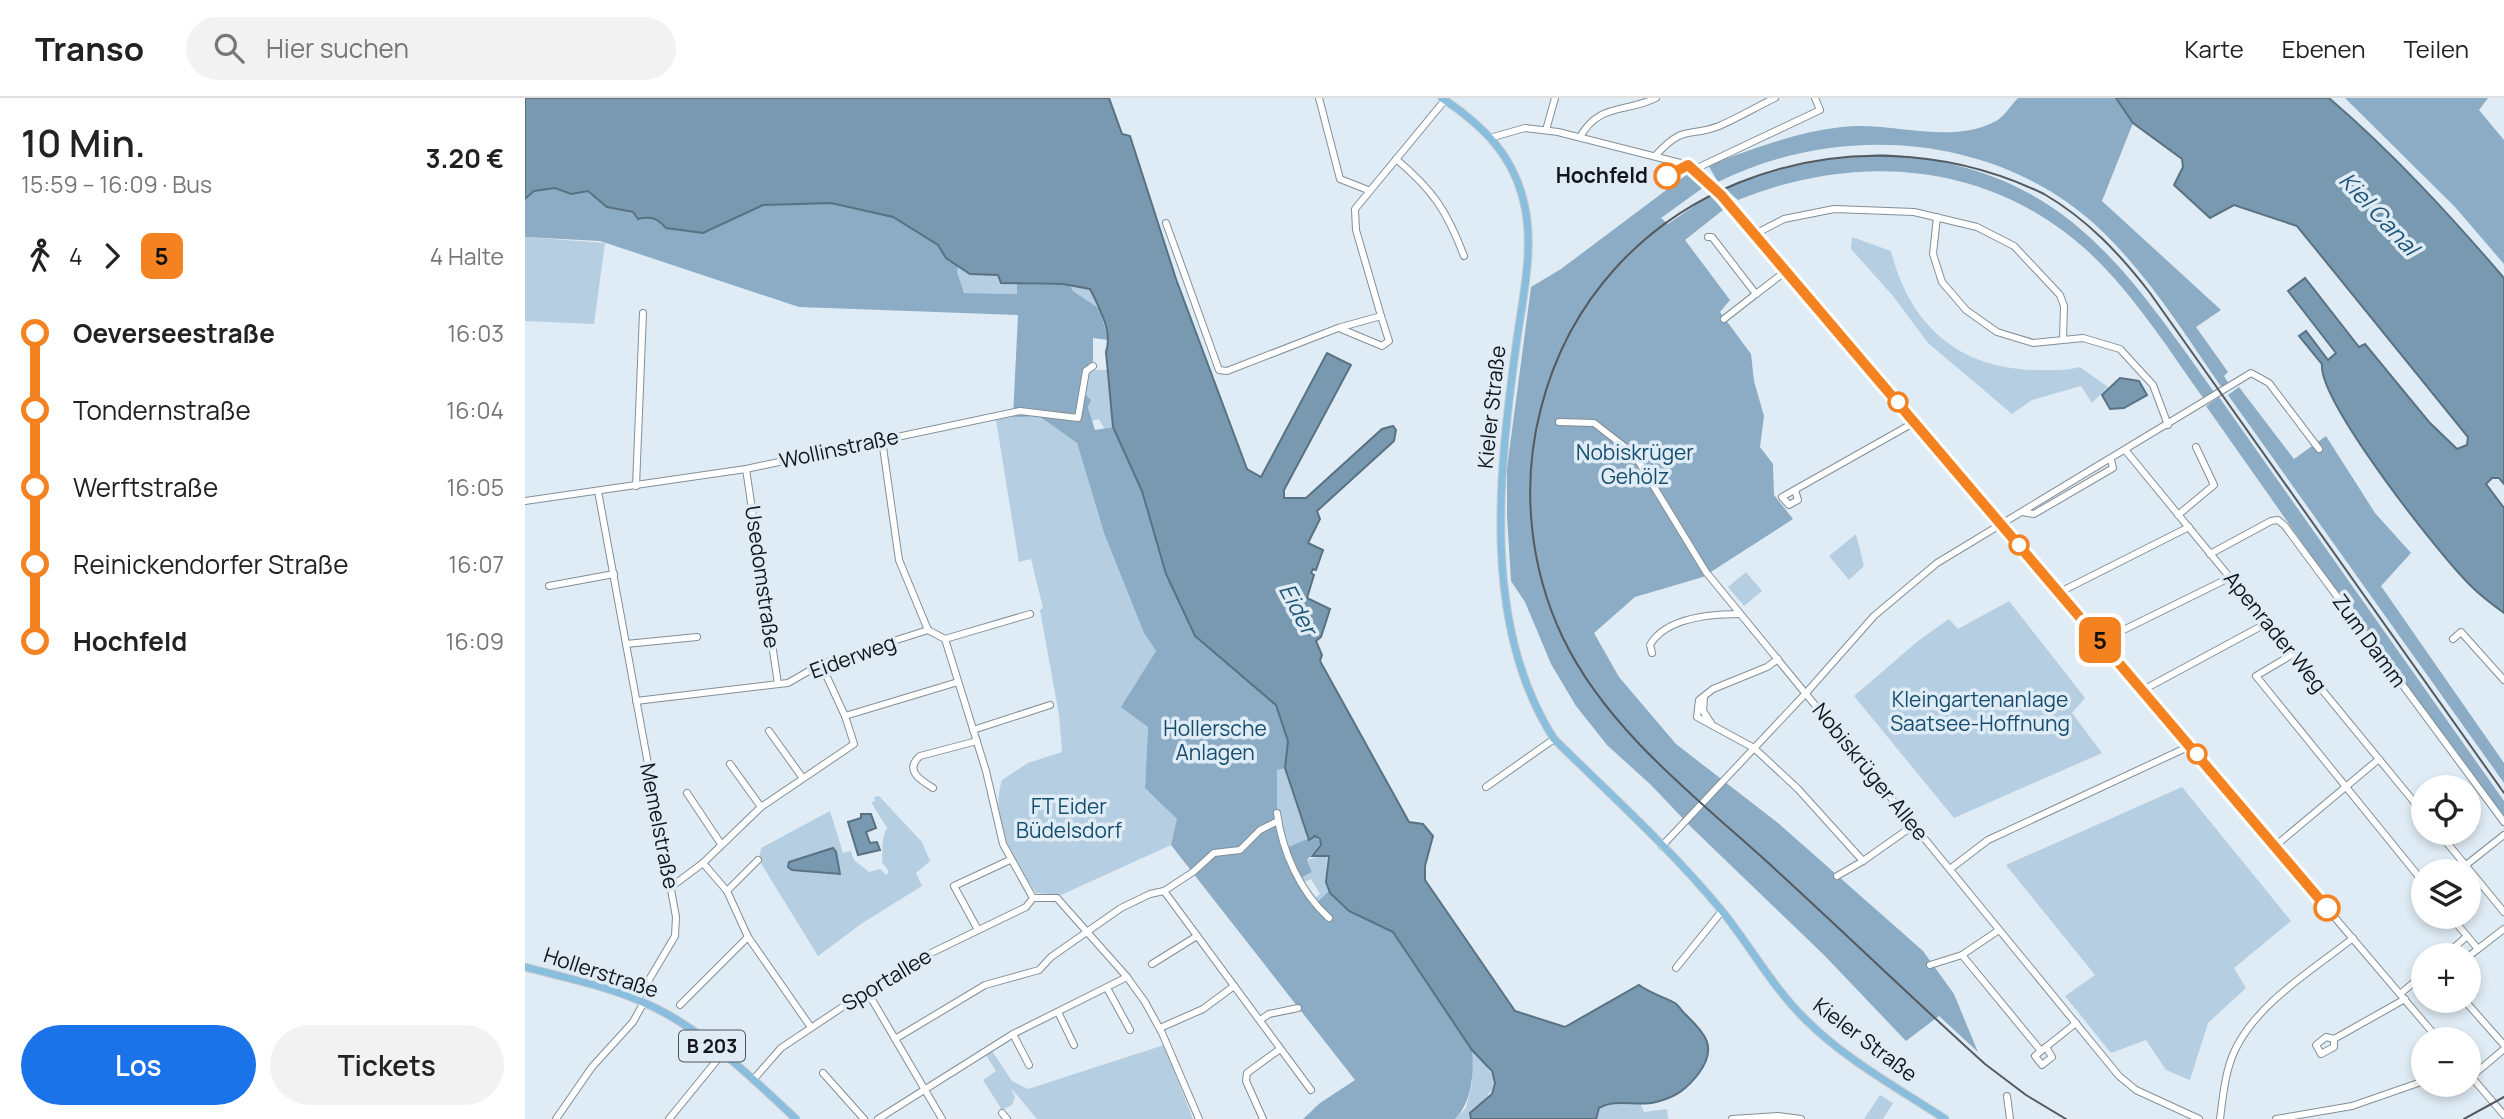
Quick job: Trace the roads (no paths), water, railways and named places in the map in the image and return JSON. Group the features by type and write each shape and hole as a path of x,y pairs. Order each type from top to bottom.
{"main road":[{"name":"Kieler Straße","path":"1444,99 1493,137 1516,178 1526,213 1528,246 1501,473 1507,601 1514,642 1539,716 1554,739 1662,846 1722,911 1786,999 1808,1022 1870,1070 1945,1119"},
{"name":"Hollerstraße","path":"525,967 640,1001 669,1015 722,1054 796,1119"}],"street":[{"path":"1319,98 1340,179 1368,190"},
{"path":"1546,130 1555,98"},
{"path":"1580,137 1589,121 1597,116 1611,109 1637,107 1656,98"},
{"path":"1656,155 1666,144 1684,132 1718,126 1775,98"},
{"path":"1695,169 1818,111 1820,107 1815,98"},
{"name":"Kieler Straße","path":"1338,328 1382,346 1389,341 1354,218 1355,209 1444,99"},
{"path":"1493,137 1525,128 1546,130 1656,155 1695,169 1755,234 2428,1027"},
{"path":"1396,159 1438,199 1464,256"},
{"path":"1755,234 1784,219 1823,210 1914,212 1977,228 2014,246 2060,295 2064,306 2063,339"},
{"path":"1937,217 1933,254 1942,282 1966,310 1997,332 2033,343 2063,339 2097,340 2120,349 2153,385 2168,425"},
{"path":"1166,223 1219,370 1227,371 1338,328 1381,316"},
{"path":"1708,237 1712,237 1756,294"},
{"path":"1724,319 1786,271"},
{"path":"636,486 643,313"},
{"name":"Wollinstraße","path":"525,501 746,469 1020,411 1079,418 1086,370 1093,366"},
{"path":"1662,846 1887,604 1937,563 2001,523 2126,451 2251,373 2269,383 2319,449"},
{"name":"Nobiskrüger Allee","path":"1559,422 1594,423 1635,454 1706,572 2126,1083 2199,1119"},
{"path":"1795,490 1915,422"},
{"path":"882,440 899,559 928,630 945,639 1030,614"},
{"path":"2178,514 2214,485 2196,447"},
{"name":"Apenrader Weg","path":"2126,451 2411,798"},
{"name":"Usedomstraße","path":"746,469 778,684"},
{"name":"Memelstraße","path":"557,1119 592,1068 633,1022 640,1001 675,936 676,917 671,887 598,491"},
{"name":"Zum Damm","path":"2210,554 2271,521 2278,520 2285,526 2504,822"},
{"path":"2060,593 2189,527"},
{"path":"549,586 614,574"},
{"path":"2101,641 2229,578"},
{"path":"1652,653 1650,645 1655,637 1682,622 1717,614 1740,614"},
{"path":"2143,690 2267,623"},
{"name":"Eiderweg","path":"636,701 788,683 821,664 928,630"},
{"path":"2453,639 2461,632 2504,680"},
{"path":"626,644 697,637"},
{"path":"945,639 977,741 1000,835 1010,860 1033,898 1057,898 1127,977 1160,1028 1199,1119"},
{"path":"2293,654 2256,676 2411,867"},
{"path":"1778,659 1767,667 1713,689 1704,697 1703,711 1711,723 1754,748 1797,789 1863,861"},
{"path":"671,887 703,863 761,807 802,776 854,744 845,716 821,664"},
{"path":"845,716 958,682"},
{"path":"973,730 1050,705"},
{"path":"769,731 802,776"},
{"path":"1486,787 1554,739"},
{"path":"933,788 916,776 913,770 915,760 920,756 977,741"},
{"path":"1950,869 1988,840 2190,746"},
{"path":"2275,846 2379,759"},
{"path":"730,764 761,807"},
{"path":"687,793 721,844"},
{"path":"1276,813 1300,883 1311,901 1329,918"},
{"path":"895,1039 985,985 1039,970 1051,957 1121,908 1150,894 1164,891 1193,872 1206,857 1214,853 1240,850 1260,830 1278,821"},
{"path":"1837,876 1914,825"},
{"path":"2474,859 2504,835"},
{"path":"2449,845 2461,859"},
{"path":"727,891 758,860"},
{"path":"978,930 954,886 1010,860"},
{"path":"703,863 727,891 748,937 810,1026"},
{"path":"2481,884 2504,912"},
{"path":"1164,891 1311,1090"},
{"name":"Sportallee","path":"753,1080 773,1055 810,1026 913,962 1027,907 1033,898"},
{"path":"1676,968 1722,911"},
{"path":"2461,929 2473,943"},
{"path":"2481,947 2504,929"},
{"path":"1930,964 1962,955 1999,930"},
{"path":"1152,964 1197,936"},
{"path":"2459,943 2467,936"},
{"path":"680,1005 748,937"},
{"path":"2220,1119 2228,1069 2246,1031 2277,999 2353,938"},
{"path":"1962,955 2043,1049 2076,1023"},
{"path":"878,1119 1013,1034 1127,977"},
{"path":"1160,1028 1203,1009 1234,986"},
{"path":"1107,988 1130,1030"},
{"path":"2333,1039 2402,997 2411,988"},
{"path":"867,991 942,1119"},
{"path":"1260,1020 1269,1014 1298,1008"},
{"path":"1058,1012 1074,1045"},
{"path":"2475,1013 2504,1047 2481,1067"},
{"path":"1013,1034 1029,1065"},
{"path":"1263,1119 1246,1081 1247,1073 1280,1049"},
{"path":"669,1119 722,1054"},
{"path":"823,1073 864,1119"},
{"path":"2276,1119 2352,1106 2411,1086"},
{"path":"2481,1089 2504,1115"},
{"path":"2007,1096 2010,1119"},
{"path":"1732,1119 1778,1116 1801,1119"}],"water":[{"name":"Eider","path":"525,98 1109,98 1122,134 1130,136 1176,279 1247,469 1261,477 1327,353 1351,365 1284,490 1284,498 1306,498 1382,429 1393,426 1396,430 1394,441 1317,511 1320,519 1308,543 1323,550 1316,570 1313,569 1311,573 1314,575 1307,598 1330,609 1321,637 1316,641 1322,655 1320,661 1409,822 1423,824 1433,836 1425,866 1425,880 1515,1011 1565,1027 1639,985 1675,1003 1703,1034 1707,1041 1708,1055 1695,1079 1681,1092 1663,1100 1606,1105 1599,1108 1596,1119 1471,1119 1470,1113 1492,1094 1495,1083 1492,1071 1472,1050 1393,932 1349,911 1330,893 1326,882 1329,856 1312,856 1321,845 1320,839 1315,836 1309,840 1285,768 1288,741 1276,705 1195,636 1166,574 1142,491 1113,427 1106,352 1108,336 1090,289 1063,284 1001,283 998,275 970,274 946,258 938,245 893,217 831,203 763,205 703,233 666,228 651,218 638,219 633,212 607,207 588,191 571,194 555,188 534,191 525,199"},
{"name":"Kiel Canal","path":"2116,98 2329,98 2376,140 2420,185 2504,278 2504,484 2499,478 2492,478 2486,484 2504,508 2504,613 2479,593 2434,544 2359,443 2326,383 2322,364 2299,336 2306,331 2328,360 2336,353 2288,291 2305,278 2359,347 2365,344 2429,422 2457,449 2467,445 2468,437 2297,226 2234,205 2210,218 2174,185 2183,167 2182,159 2133,123"},
{"path":"2120,378 2139,381 2147,395 2124,408 2110,409 2102,395"},
{"path":"861,814 871,814 876,828 866,832 870,843 877,842 880,850 858,855 848,822 861,818"},
{"path":"833,848 840,874 792,870 788,867 789,862"}],"railway":[{"path":"2066,1119 2026,1095 1985,1064 1658,763 1630,735 1582,672 1551,611 1536,554 1530,495 1531,466 1541,408 1571,332 1615,268 1673,218 1739,182 1813,162 1890,156 1968,167 2044,194 2060,204 2102,238 2150,293 2504,793"},
{"path":"2464,1119 2504,1097"}],"place":[{"name":"Hochfeld","path":"1667,176"}],"park label":[{"name":"Nobiskrüger Gehölz","path":"1635,465"},
{"name":"Kleingartenanlage Saatsee-Hoffnung","path":"1980,712"},
{"name":"Hollersche Anlagen","path":"1215,741"},
{"name":"FT Eider Büdelsdorf","path":"1069,819"}]}
